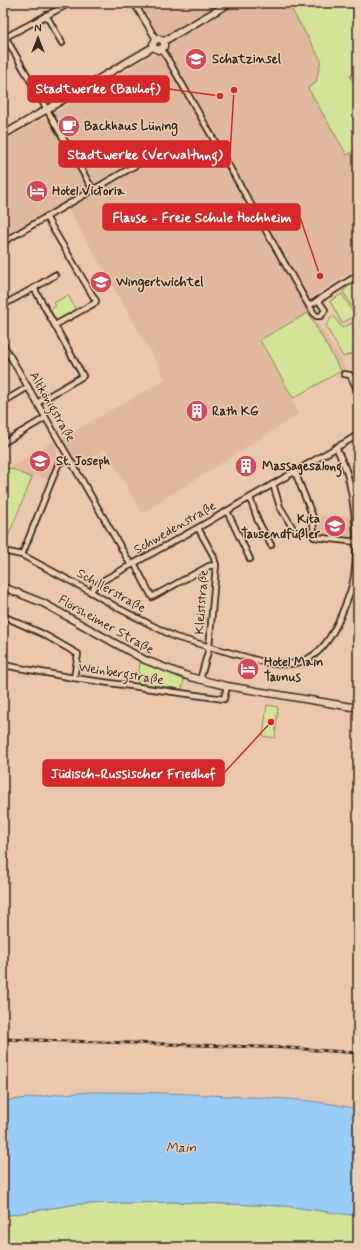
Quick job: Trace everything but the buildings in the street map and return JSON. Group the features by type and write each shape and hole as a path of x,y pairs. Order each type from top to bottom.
{"main road":[{"path":"3,135 153,47 156,39 164,41 230,3"},
{"path":"153,47 158,50 162,50 164,41"},
{"name":"Flörsheimer Straße","path":"3,587 43,603 145,660 200,680 358,708"}],"street":[{"path":"70,3 4,36 93,190"},
{"path":"134,3 156,39"},
{"path":"46,15 62,43"},
{"path":"162,50 316,316 323,315 325,308 318,300"},
{"path":"3,242 160,151"},
{"path":"46,217 96,301 95,303 55,325"},
{"path":"3,305 55,275"},
{"path":"309,306 358,275"},
{"path":"34,288 83,376 37,403"},
{"name":"Altkönigstraße","path":"3,344 132,564"},
{"path":"344,374 350,375 358,391"},
{"path":"3,402 28,387"},
{"path":"3,443 46,418"},
{"name":"Schwedenstraße","path":"91,592 95,585 198,528 358,435"},
{"name":"Schillerstraße","path":"3,551 22,555 118,608 175,637 209,648 280,665 303,662 314,656 325,644 336,627 353,582 356,542 349,480 336,447"},
{"path":"22,555 58,465 68,457"},
{"path":"295,472 313,517 314,536 356,542"},
{"path":"273,484 280,507 294,530"},
{"path":"250,498 258,521 271,545"},
{"name":"Schwedenstraße","path":"226,511 250,559"},
{"name":"Kleiststraße","path":"198,528 213,555 216,565 209,648 200,680"},
{"name":"Schwedenstraße","path":"132,564 152,597 206,567 216,565"},
{"path":"3,616 43,634 78,654 74,678"},
{"name":"Weinbergstraße","path":"3,665 74,678 224,699 227,686"}],"shaded area":[{"path":"140,3 358,3 358,267 304,302 346,368 291,399 299,414 142,513 105,449 76,465 62,438 166,379 65,203 3,238 3,142 166,48"},
{"name":"St. Joseph","path":"55,441 58,458 50,480 34,474 32,478 9,468"},
{"name":"Kita Tausendfüßler","path":"320,516 350,516 352,518 353,538 318,534"}],"green space":[{"path":"292,3 358,3 358,71 350,76 358,91 358,148 347,155 308,88 316,83 321,60 292,10 294,6"},
{"path":"358,280 358,315 357,315 343,291"},
{"path":"342,294 355,316 342,323 330,301"},
{"path":"68,295 76,310 56,321 50,310 56,306 54,303"},
{"path":"308,313 341,371 293,398 260,340"},
{"path":"333,315 342,328 352,323 358,344 358,351 343,357 326,326"},
{"path":"9,468 32,478 4,546 3,471"},
{"path":"140,661 184,679 182,689 138,683"},
{"path":"267,705 278,707 275,738 263,736"},
{"path":"173,1202 285,1206 355,1215 358,1216 358,1247 3,1247 3,1216 77,1204"}],"water":[{"name":"Main","path":"90,1092 176,1093 277,1098 326,1103 358,1109 358,1216 285,1206 173,1202 77,1204 3,1216 3,1101"}],"railway":[{"path":"3,1039 289,1048 358,1053"}],"place":[{"name":"Schatzinsel","path":"196,59"},
{"name":"Stadtwerke (Verwaltung)","path":"234,90"},
{"name":"Stadtwerke (Bauhof)","path":"220,96"},
{"name":"Backhaus Lüning","path":"69,126"},
{"name":"Hotel Victoria","path":"37,191"},
{"name":"Flause - Freie Schule Hochheim","path":"320,276"},
{"name":"Wingertwichtel","path":"101,282"},
{"name":"Rath KG","path":"197,411"},
{"name":"St. Joseph","path":"40,461"},
{"name":"Massagesalong","path":"246,466"},
{"name":"Kita Tausendfüßler","path":"335,526"},
{"name":"Hotel Main Taunus","path":"248,669"},
{"name":"Jüdisch-Russischer Friedhof","path":"271,722"}]}
